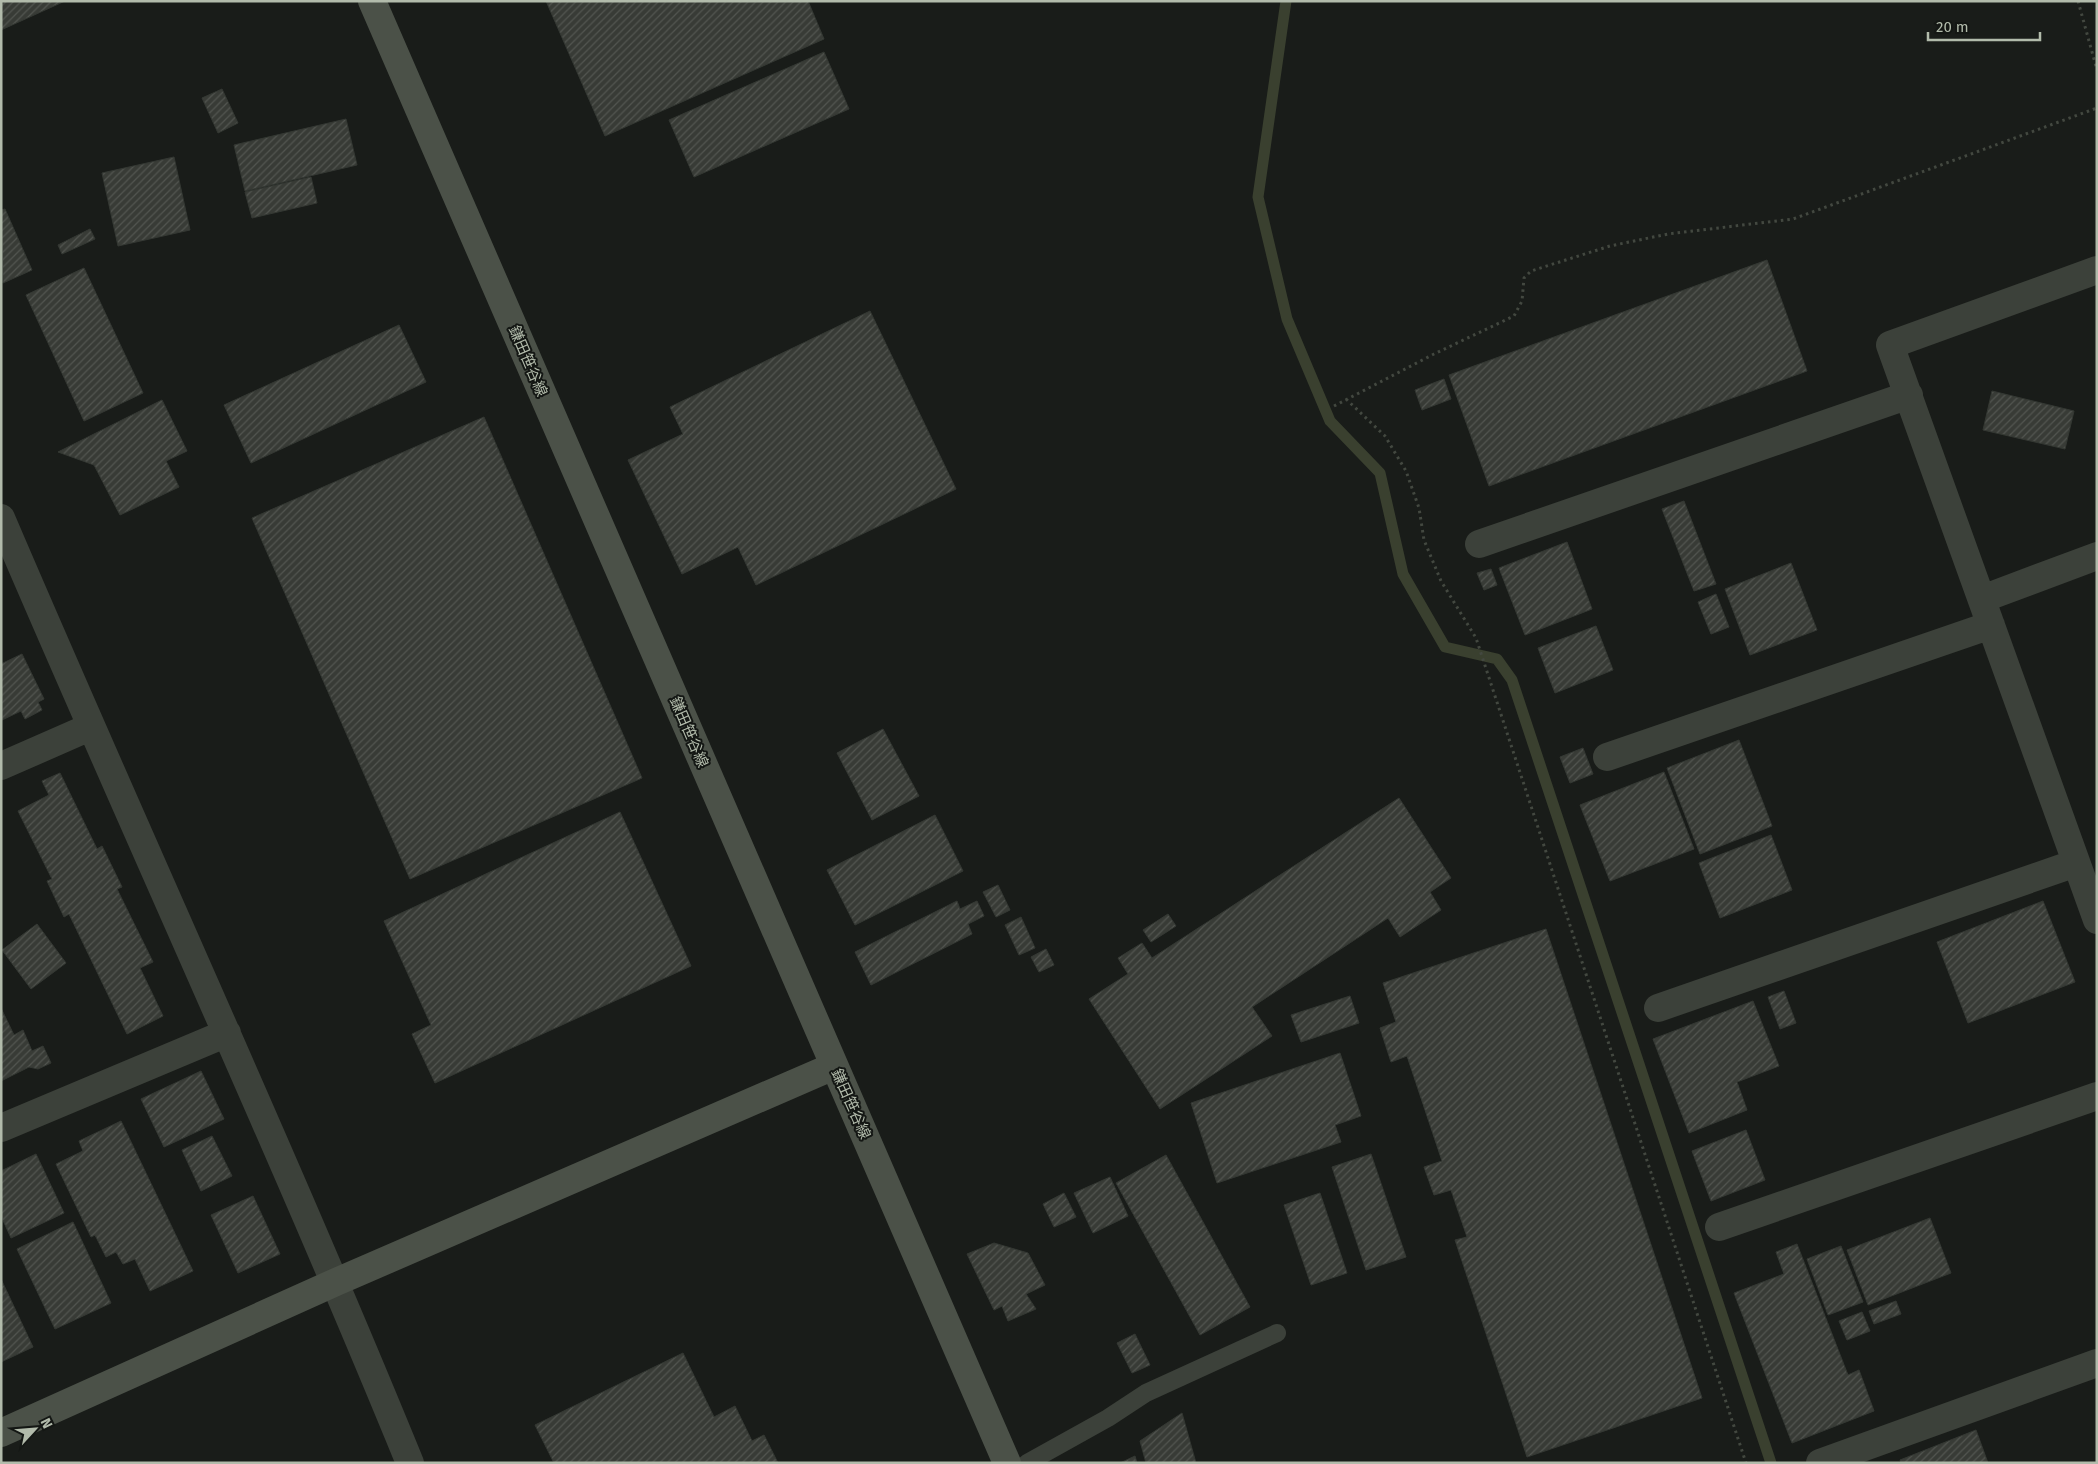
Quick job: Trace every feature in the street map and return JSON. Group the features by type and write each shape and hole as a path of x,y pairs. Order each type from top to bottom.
{"street":[{"name":"鎌田笹谷線","path":"372,1 1007,1463"},
{"path":"2097,270 1890,345 2097,920"},
{"path":"1479,544 1909,395"},
{"path":"1,518 90,727 336,1282 410,1463"},
{"path":"1982,599 2097,556"},
{"path":"1607,757 1991,626"},
{"path":"1,766 90,727"},
{"path":"1658,1008 2076,863"},
{"path":"1,1128 227,1033"},
{"path":"1,1433 336,1282 834,1066"},
{"path":"1719,1227 2097,1096"},
{"path":"1820,1463 2097,1363"}],"lane":[{"path":"1027,1463 1108,1418 1146,1393 1277,1333"}],"path":[{"path":"2078,1 2097,70"},
{"path":"1334,406 1434,354 1514,316 1522,301 1524,278 1531,271 1610,246 1668,234 1793,219 2097,108"},
{"path":"1346,399 1385,436 1406,471 1419,508 1424,540 1441,581 1476,638 1746,1463"}],"building":[{"path":"1,1 65,1 1,30"},
{"path":"546,1 808,1 824,39 605,136"},
{"path":"824,52 849,109 694,177 669,120"},
{"path":"222,89 238,123 218,133 202,98"},
{"path":"346,119 357,165 245,191 234,145"},
{"path":"174,157 190,230 118,246 102,173"},
{"path":"311,177 317,203 252,218 245,192"},
{"path":"5,209 32,270 3,283 1,210"},
{"path":"90,229 95,239 62,254 58,245"},
{"path":"1767,260 1807,371 1489,486 1449,375"},
{"path":"84,268 143,393 84,421 26,295"},
{"path":"870,311 956,489 756,585 738,547 682,574 628,460 683,434 670,407"},
{"path":"399,325 426,382 251,463 224,405"},
{"path":"1444,379 1451,399 1422,410 1415,390"},
{"path":"1992,391 2074,411 2065,449 1983,430"},
{"path":"162,400 187,451 166,461 179,487 120,515 94,465 58,452"},
{"path":"484,417 642,778 410,879 252,518"},
{"path":"1684,501 1716,584 1694,591 1662,509"},
{"path":"1567,542 1592,609 1525,635 1499,568"},
{"path":"1791,563 1817,630 1750,655 1725,589"},
{"path":"1491,569 1497,585 1484,590 1477,573"},
{"path":"1716,594 1729,627 1711,634 1698,602"},
{"path":"1596,626 1613,670 1555,693 1538,648"},
{"path":"22,654 44,699 38,702 42,710 25,719 21,711 2,720 1,664"},
{"path":"883,729 919,796 872,820 837,753"},
{"path":"1739,740 1772,826 1700,854 1667,768"},
{"path":"1583,748 1593,774 1570,783 1560,757"},
{"path":"1664,772 1694,849 1610,881 1580,805"},
{"path":"60,773 97,849 102,846 122,887 117,889 153,962 140,968 163,1016 127,1034 69,914 64,917 47,881 52,879 18,811 49,795 42,781"},
{"path":"1399,798 1451,878 1430,892 1441,910 1400,937 1388,918 1252,1007 1272,1036 1160,1109 1089,999 1128,974 1118,958 1142,943 1152,958"},
{"path":"620,812 691,966 435,1083 412,1034 431,1025 384,921"},
{"path":"935,815 963,871 855,925 827,870"},
{"path":"1771,835 1792,890 1720,918 1699,863"},
{"path":"998,885 1010,910 996,917 983,892"},
{"path":"957,901 960,909 977,901 984,916 968,924 972,934 871,985 855,952"},
{"path":"2043,901 2075,982 1968,1023 1937,942"},
{"path":"1168,914 1176,926 1151,942 1143,930"},
{"path":"1021,917 1035,948 1019,955 1005,925"},
{"path":"37,924 66,963 31,989 2,950"},
{"path":"1546,929 1702,1398 1527,1457 1455,1240 1467,1237 1451,1190 1434,1195 1424,1167 1442,1161 1407,1056 1391,1062 1380,1028 1396,1022 1383,983"},
{"path":"1046,949 1054,965 1039,972 1031,957"},
{"path":"1784,991 1796,1023 1780,1029 1768,997"},
{"path":"1350,996 1359,1023 1301,1042 1291,1015"},
{"path":"1753,1001 1779,1066 1737,1082 1747,1110 1689,1133 1653,1039"},
{"path":"1,1008 14,1035 23,1030 32,1051 43,1046 51,1063 38,1069 29,1067 1,1081"},
{"path":"1340,1053 1361,1116 1335,1125 1341,1142 1217,1183 1191,1103"},
{"path":"201,1071 224,1119 164,1147 141,1099"},
{"path":"121,1121 193,1271 150,1291 135,1259 123,1264 116,1252 106,1257 95,1235 91,1237 56,1164 83,1151 79,1141"},
{"path":"1746,1130 1765,1180 1711,1201 1692,1151"},
{"path":"212,1136 232,1176 201,1191 182,1150"},
{"path":"36,1154 64,1213 11,1238 1,1216 1,1171"},
{"path":"1371,1154 1406,1257 1366,1270 1332,1167"},
{"path":"1166,1155 1250,1307 1200,1335 1116,1183"},
{"path":"1110,1177 1128,1216 1093,1233 1074,1193"},
{"path":"1064,1193 1076,1217 1054,1227 1043,1204"},
{"path":"1320,1193 1347,1273 1311,1285 1284,1205"},
{"path":"253,1196 280,1254 238,1273 211,1215"},
{"path":"1930,1218 1951,1273 1868,1305 1847,1250"},
{"path":"73,1222 111,1303 55,1329 17,1249"},
{"path":"994,1243 1028,1253 1045,1285 1026,1294 1036,1309 1008,1321 1002,1306 994,1310 967,1254"},
{"path":"1797,1244 1848,1375 1859,1370 1874,1411 1792,1443 1734,1293 1784,1274 1776,1252"},
{"path":"1841,1246 1863,1302 1828,1315 1807,1259"},
{"path":"1,1279 33,1347 1,1362"},
{"path":"1896,1301 1901,1314 1874,1324 1869,1311"},
{"path":"1862,1312 1870,1331 1847,1340 1839,1321"},
{"path":"1135,1334 1150,1365 1132,1373 1117,1343"},
{"path":"683,1353 714,1417 735,1406 752,1441 764,1435 778,1463 554,1463 535,1425"},
{"path":"1182,1413 1196,1463 1146,1463 1140,1441"},
{"path":"1976,1430 1988,1463 1901,1463 1900,1460"},
{"path":"1135,1456 1137,1463 1120,1463"}],"waterway":[{"path":"1286,1 1258,197 1287,319 1330,421 1380,473 1403,574 1445,647 1497,659 1512,680 1771,1463"}]}
